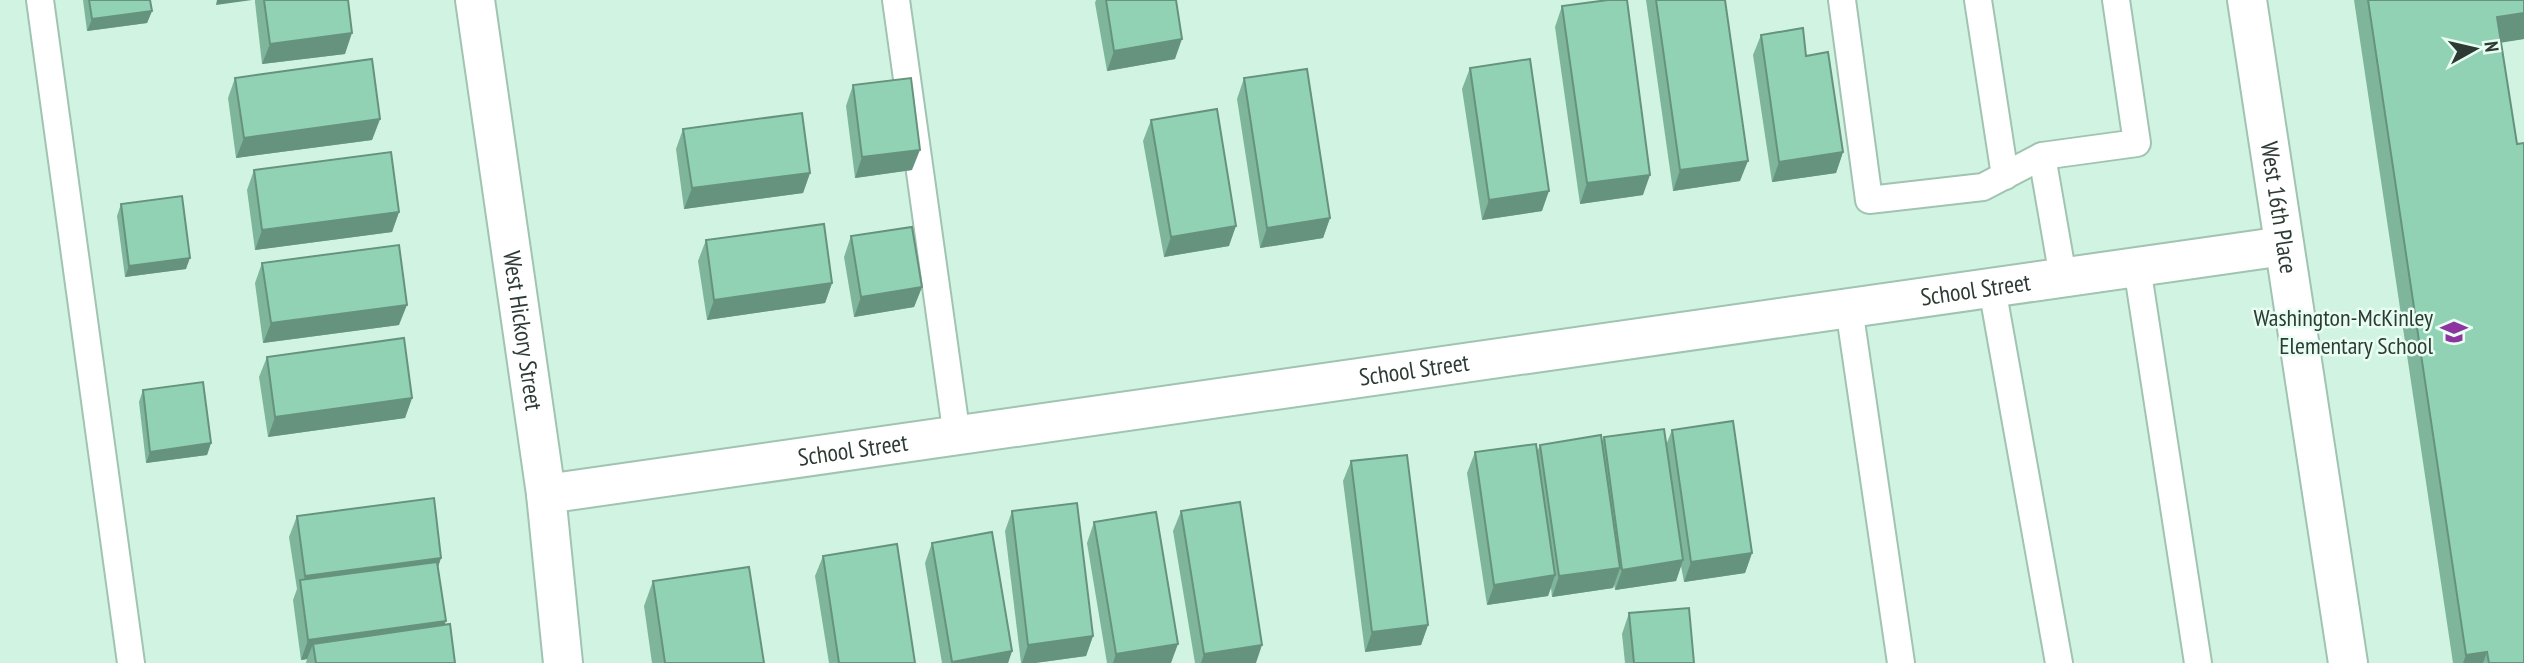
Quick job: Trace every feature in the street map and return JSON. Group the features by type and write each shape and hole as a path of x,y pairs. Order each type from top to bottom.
{"street":[{"name":"West Hickory Street","path":"475,0 546,494 563,663"},
{"name":"West 16th Place","path":"2247,0 2348,663"},
{"name":"School Street","path":"546,494 2284,246"}],"lane":[{"path":"40,0 131,663"},
{"path":"898,0 957,437"},
{"path":"1842,0 1869,200 1983,187 2042,156 2137,143 2116,0"},
{"path":"1978,0 2005,176"},
{"path":"2042,156 2063,278"},
{"path":"2137,267 2198,663"},
{"path":"1992,288 2059,663"},
{"path":"1849,308 1901,663"}],"building":[{"path":"89,0 150,0 152,11 92,19"},
{"path":"264,0 348,0 352,33 270,44"},
{"path":"1106,0 1176,0 1182,39 1114,51"},
{"path":"1627,0 1650,175 1587,183 1562,6"},
{"path":"1656,0 1725,0 1748,161 1680,170"},
{"name":"Washington-McKinley Elementary School","path":"2368,0 2524,0 2524,13 2497,17 2517,144 2524,143 2524,663 2489,663 2487,652 2466,655"},
{"path":"1803,28 1806,56 1828,52 1843,152 1779,162 1761,35"},
{"path":"372,59 380,119 244,138 235,78"},
{"path":"1530,59 1549,191 1489,200 1470,68"},
{"path":"1307,69 1330,218 1267,228 1244,78"},
{"path":"911,78 920,150 862,157 853,85"},
{"path":"1217,109 1236,226 1171,237 1151,120"},
{"path":"802,113 810,173 692,188 683,129"},
{"path":"391,152 399,212 262,230 254,170"},
{"path":"182,196 190,258 129,266 121,204"},
{"path":"824,224 832,283 714,300 706,240"},
{"path":"912,227 922,287 861,297 851,236"},
{"path":"399,245 407,305 271,323 262,263"},
{"path":"404,338 412,398 275,417 267,357"},
{"path":"203,382 211,443 150,452 143,390"},
{"path":"1733,421 1752,553 1691,562 1672,430"},
{"path":"1664,429 1683,560 1622,570 1604,437"},
{"path":"1601,435 1620,568 1559,576 1540,445"},
{"path":"1536,444 1555,575 1494,585 1475,452"},
{"path":"1407,455 1428,625 1372,632 1351,461"},
{"path":"434,498 441,558 305,576 297,516"},
{"path":"1240,502 1262,645 1204,654 1181,511"},
{"path":"1077,503 1093,636 1028,645 1012,511"},
{"path":"1156,512 1178,644 1116,654 1094,522"},
{"path":"992,532 1012,651 952,662 932,543"},
{"path":"897,544 915,663 839,663 823,556"},
{"path":"437,562 446,621 308,640 300,580"},
{"path":"749,567 764,663 665,663 653,581"},
{"path":"1689,608 1694,663 1634,663 1629,613"},
{"path":"450,624 455,663 316,663 313,644"}],"place":[{"name":"Washington-McKinley Elementary School","path":"2454,332"}]}
